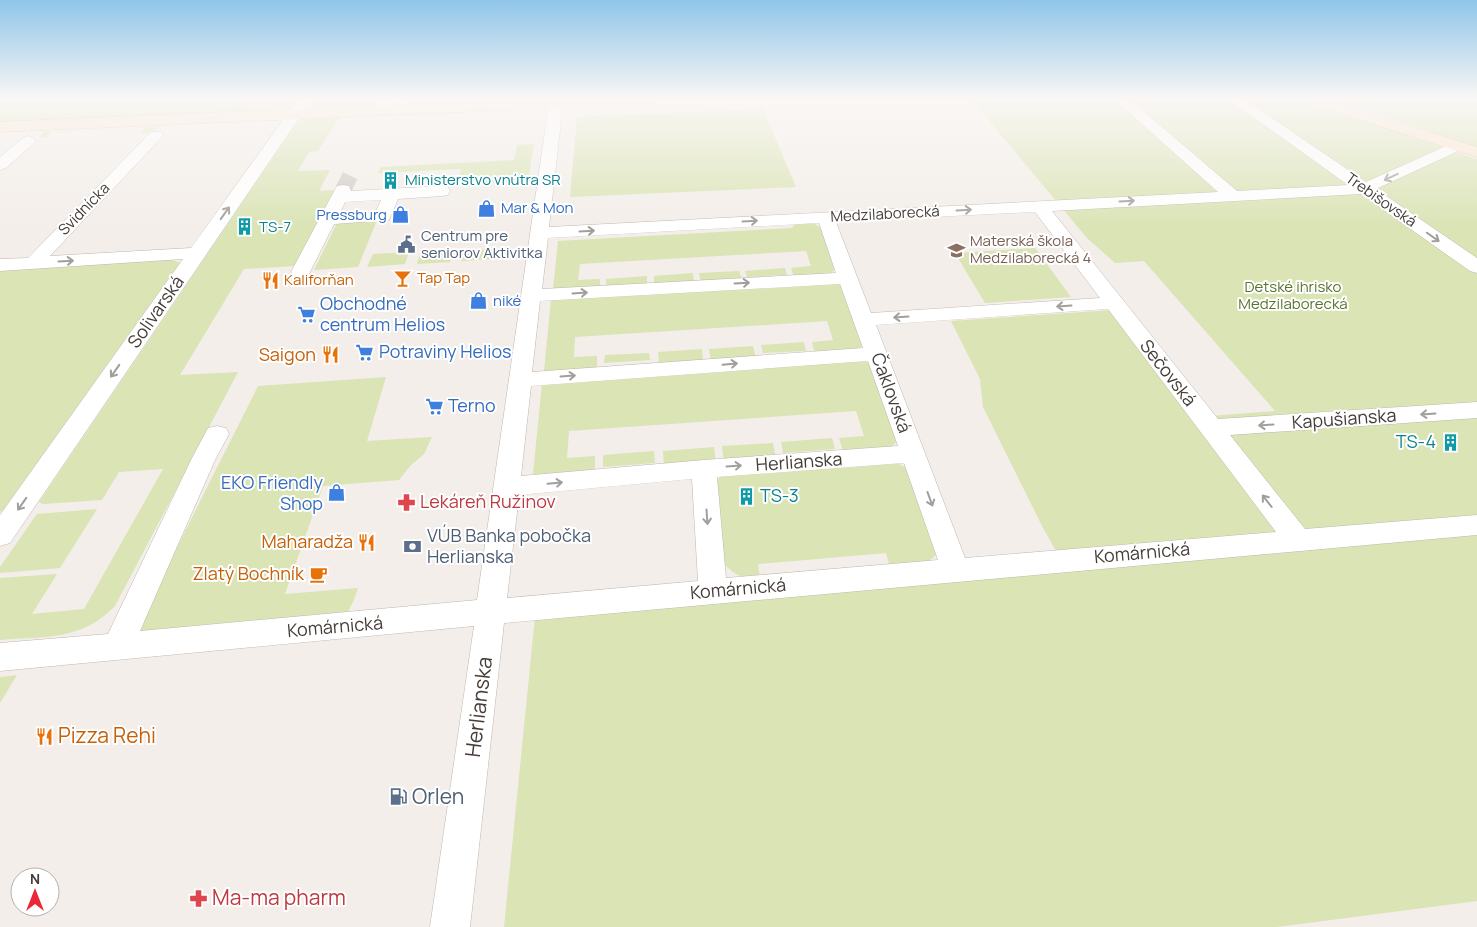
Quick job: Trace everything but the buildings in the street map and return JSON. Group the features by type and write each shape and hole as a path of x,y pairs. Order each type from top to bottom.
{"street":[{"path":"0,164 26,142"},
{"name":"Svidnícka","path":"33,263 149,142"},
{"name":"Solivarská","path":"2,529 274,142"},
{"name":"Herlianska","path":"450,927 551,142"},
{"path":"1171,142 1232,195"},
{"name":"Trebišovská","path":"1297,142 1477,267"},
{"path":"1432,142 1477,157"},
{"path":"1446,142 1477,152"},
{"name":"Medzilaborecká","path":"539,233 1364,189 1451,149"},
{"path":"301,272 341,193 391,194 442,191"},
{"path":"328,219 383,216 391,194"},
{"name":"Sečovská","path":"1040,207 1112,303 1297,539"},
{"name":"Čaklovská","path":"825,217 956,570"},
{"name":"Svidnícka","path":"0,265 195,256"},
{"path":"531,296 848,278"},
{"path":"863,320 1112,303"},
{"path":"520,380 876,354"},
{"path":"1468,411 1477,428"},
{"name":"Kapušianska","path":"1211,428 1468,411"},
{"path":"117,647 203,460 217,434"},
{"name":"Herlianska","path":"506,487 704,468 913,454"},
{"path":"704,468 713,591"},
{"name":"Komárnická","path":"0,657 713,591 1477,524"}],"green space":[{"path":"283,142 324,142 318,151 309,152 298,171 330,170 319,191 335,190 296,266 244,269 180,375 238,372 115,606 89,626 76,631 47,637 0,640 0,578 57,574 32,614 84,609 163,469 119,472 102,500 43,504 39,502"},
{"path":"575,142 777,142 796,187 570,197"},
{"name":"Detské ihrisko Medzilaborecká","path":"1007,142 1428,142 1477,159 1477,901 1277,927 504,927 535,617 1065,567 1042,526 983,407 980,379 951,321 1114,310 1197,417 1275,411 1144,261 1115,263 1087,238"},
{"path":"1460,142 1477,142 1477,148"},
{"path":"534,144 529,176 522,181 457,185 461,169 378,173 381,167 514,160 517,145"},
{"path":"377,220 358,267 314,270 337,223"},
{"path":"798,221 813,223 826,231 836,268 830,274 794,278 791,268 811,266 806,251 580,264 578,280 600,279 600,288 553,289 558,241 792,228"},
{"path":"1035,248 1071,297 985,303 955,253"},
{"path":"496,249 494,259 461,261 463,251"},
{"path":"453,251 450,262 417,264 420,253"},
{"path":"409,252 405,264 367,267 373,254"},
{"path":"167,258 181,263 8,507 0,512 0,268"},
{"path":"785,268 787,275 747,277 745,271"},
{"path":"739,271 742,280 701,283 699,273"},
{"path":"693,273 694,283 654,286 654,276"},
{"path":"647,276 647,283 606,286 606,279"},
{"path":"839,284 843,287 863,345 857,350 815,354 812,342 833,340 827,321 575,337 574,357 597,356 597,368 544,371 551,300"},
{"path":"804,342 806,351 763,353 761,345"},
{"path":"753,346 756,358 711,361 709,349"},
{"path":"702,349 703,361 659,364 658,352"},
{"path":"649,353 650,360 604,363 605,355"},
{"path":"858,360 867,362 872,367 899,437 891,447 844,454 839,438 864,436 856,411 569,431 567,458 595,456 595,473 533,474 542,383"},
{"path":"386,377 367,441 432,437 424,454 411,465 399,480 323,486 285,594 358,588 346,615 133,635 258,386"},
{"path":"832,438 835,449 783,453 781,442"},
{"path":"773,443 776,459 724,463 722,446"},
{"path":"714,447 716,464 664,468 663,451"},
{"path":"654,451 655,463 603,467 603,455"},
{"path":"893,461 910,470 937,553 928,562 916,566 890,568 886,553 758,564 760,579 739,575 723,562 716,481 722,475"},
{"path":"97,509 60,568 0,573 0,567 37,514"},
{"path":"17,675 0,703 0,677"}],"tunnel":[{"path":"343,190 351,174"}],"place":[{"name":"Ministerstvo vnútra SR","path":"391,180"},
{"name":"Mar & Mon","path":"487,208"},
{"name":"Pressburg","path":"401,215"},
{"name":"TS-7","path":"245,227"},
{"name":"Centrum pre seniorov Aktivitka","path":"407,245"},
{"name":"Materská škola Medzilaborecká 4","path":"956,250"},
{"name":"Tap Tap","path":"403,278"},
{"name":"Kaliforňan","path":"270,280"},
{"name":"niké","path":"479,301"},
{"name":"Obchodné centrum Helios","path":"306,314"},
{"name":"Potraviny Helios","path":"365,352"},
{"name":"Saigon","path":"330,355"},
{"name":"Terno","path":"434,406"},
{"name":"TS-4","path":"1450,442"},
{"name":"EKO Friendly Shop","path":"337,493"},
{"name":"TS-3","path":"746,496"},
{"name":"Lekáreň Ružinov","path":"406,502"},
{"name":"Maharadža","path":"367,542"},
{"name":"VÚB Banka pobočka Herlianska","path":"413,546"},
{"name":"Zlatý Bochník","path":"318,574"},
{"name":"Pizza Rehi","path":"44,736"},
{"name":"Orlen","path":"398,797"},
{"name":"Ma-ma pharm","path":"198,898"}]}
